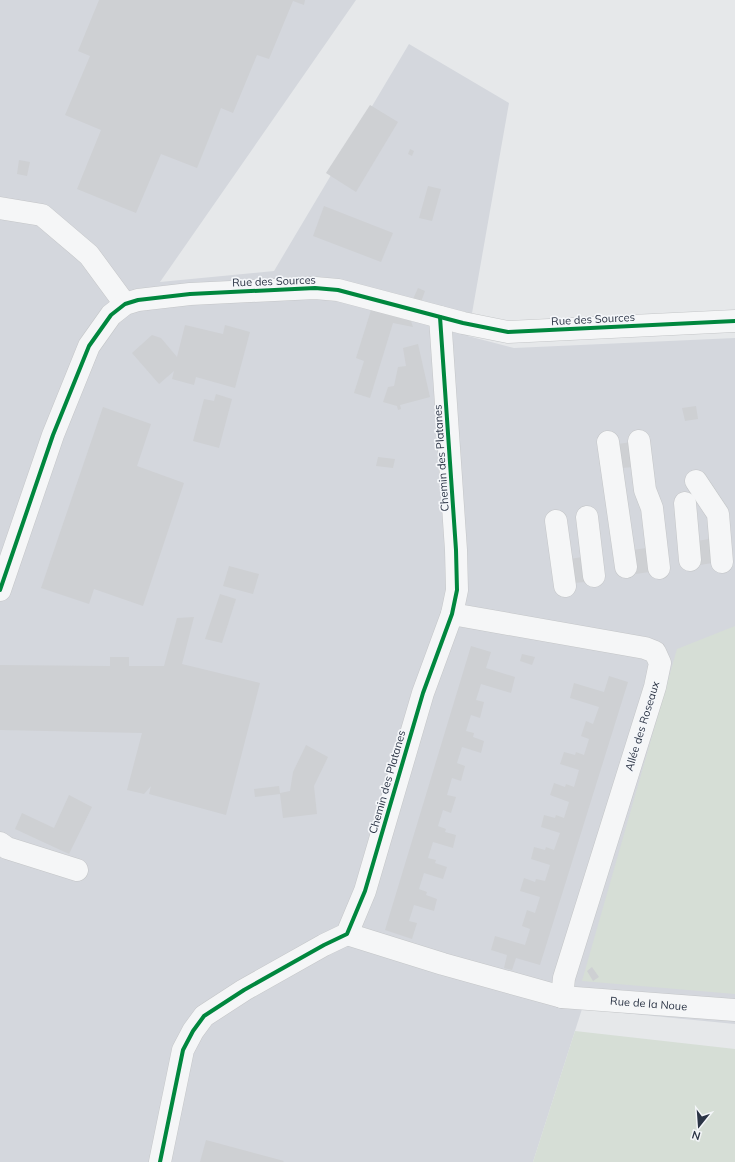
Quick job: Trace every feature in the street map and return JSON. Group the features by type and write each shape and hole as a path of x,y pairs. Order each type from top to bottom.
{"street":[{"path":"0,208 42,215 89,255 125,304"},
{"name":"Rue des Sources","path":"0,590 53,435 89,346 111,315 125,304 138,300 190,294 315,288 338,290 440,317 508,332 735,321"},
{"name":"Chemin des Platanes","path":"347,934 365,891 423,693 452,614 456,590 456,550 440,317"},
{"path":"639,441 645,490 652,508 659,568"},
{"path":"608,442 626,567"},
{"path":"696,481 718,514 722,562"},
{"path":"685,503 690,560"},
{"path":"586,517 594,576"},
{"path":"556,521 565,586"},
{"name":"Allée des Roseaux","path":"452,614 645,648 655,652 660,664 655,687 564,978 562,997"},
{"path":"2,850 77,870"},
{"path":"160,1162 183,1050 193,1031 204,1016 244,990 324,944 347,934"},
{"name":"Rue de la Noue","path":"347,934 444,964 562,997 735,1010"}],"shaded area":[{"path":"0,0 356,0 160,282 274,271 409,44 509,103 468,336 514,348 735,338 735,1024 582,1009 533,1162 0,1162"},
{"path":"735,626 735,994 582,981 677,649"},
{"path":"575,1031 735,1049 735,1162 533,1162"}],"building":[{"path":"99,0 305,0 304,5 293,1 269,59 257,55 233,113 221,108 197,168 161,154 136,213 77,189 101,130 65,115 90,56 78,51"},
{"path":"370,105 398,122 356,192 326,173"},
{"path":"410,149 414,151 412,156 408,154"},
{"path":"19,160 30,162 27,176 17,174"},
{"path":"428,186 441,189 432,221 419,218"},
{"path":"324,206 393,233 381,262 313,236"},
{"path":"418,288 425,291 421,302 413,299"},
{"path":"371,310 411,321 413,327 393,323 370,398 354,393 364,361 356,358"},
{"path":"185,325 223,334 225,325 250,332 235,388 196,377 194,385 172,379 174,371 159,384 132,353 152,335 161,338 177,357"},
{"path":"418,344 430,397 400,405 401,409 398,410 397,406 383,402 388,387 394,386 398,367 406,366 403,348"},
{"path":"216,394 232,399 219,448 193,441 204,399 214,401"},
{"path":"696,406 698,419 685,421 682,408"},
{"path":"103,407 151,424 137,466 184,483 143,606 94,589 89,604 41,588"},
{"path":"631,442 634,467 621,468 618,444"},
{"path":"378,457 395,459 393,468 376,466"},
{"path":"709,539 712,563 700,565 697,541"},
{"path":"646,548 649,572 636,574 633,550"},
{"path":"582,557 585,582 573,583 570,559"},
{"path":"229,566 259,574 253,594 223,586"},
{"path":"220,594 236,599 222,643 205,639"},
{"path":"194,617 182,664 260,683 226,815 149,794 151,786 144,794 127,790 142,733 0,730 0,665 110,666 110,657 129,657 129,666 164,666 177,618"},
{"path":"471,646 491,652 486,668 515,677 511,693 481,684 476,700 484,702 480,718 471,715 466,731 474,733 473,737 484,741 481,753 462,747 457,763 465,766 461,781 452,778 447,795 456,797 451,813 443,810 438,826 446,829 445,832 456,835 453,848 433,842 428,858 436,860 435,863 447,867 443,879 424,873 419,889 427,892 426,895 437,899 434,911 414,905 409,921 417,923 412,939 385,930"},
{"path":"522,654 535,657 532,665 520,661"},
{"path":"609,676 628,682 540,965 516,958 512,970 504,968 507,955 491,950 495,936 525,945 530,929 522,926 527,910 535,913 540,897 520,891 524,878 535,882 536,879 545,881 550,865 531,859 534,847 545,850 546,847 554,850 560,833 541,827 544,815 555,818 556,815 564,818 569,802 550,795 554,783 565,787 566,784 574,787 579,770 560,764 564,752 575,755 576,752 584,755 589,739 581,736 586,721 593,724 599,707 570,698 574,683 604,692"},
{"path":"306,745 328,757 314,786 317,814 283,818 280,794 255,797 254,789 279,786 280,793 290,791 293,772"},
{"path":"69,795 92,807 69,854 15,829 22,813 54,828"},
{"path":"592,967 599,977 593,981 587,971"},
{"path":"206,1140 284,1161 200,1162"}],"cycle path":[{"path":"0,590 53,435 89,346 111,315 125,304 138,300 190,294 315,288 338,290 463,323 508,332 735,321"},
{"path":"160,1162 183,1050 193,1031 204,1016 244,990 324,945 347,934 365,891 423,693 452,614 457,590 456,550 440,317"}]}
